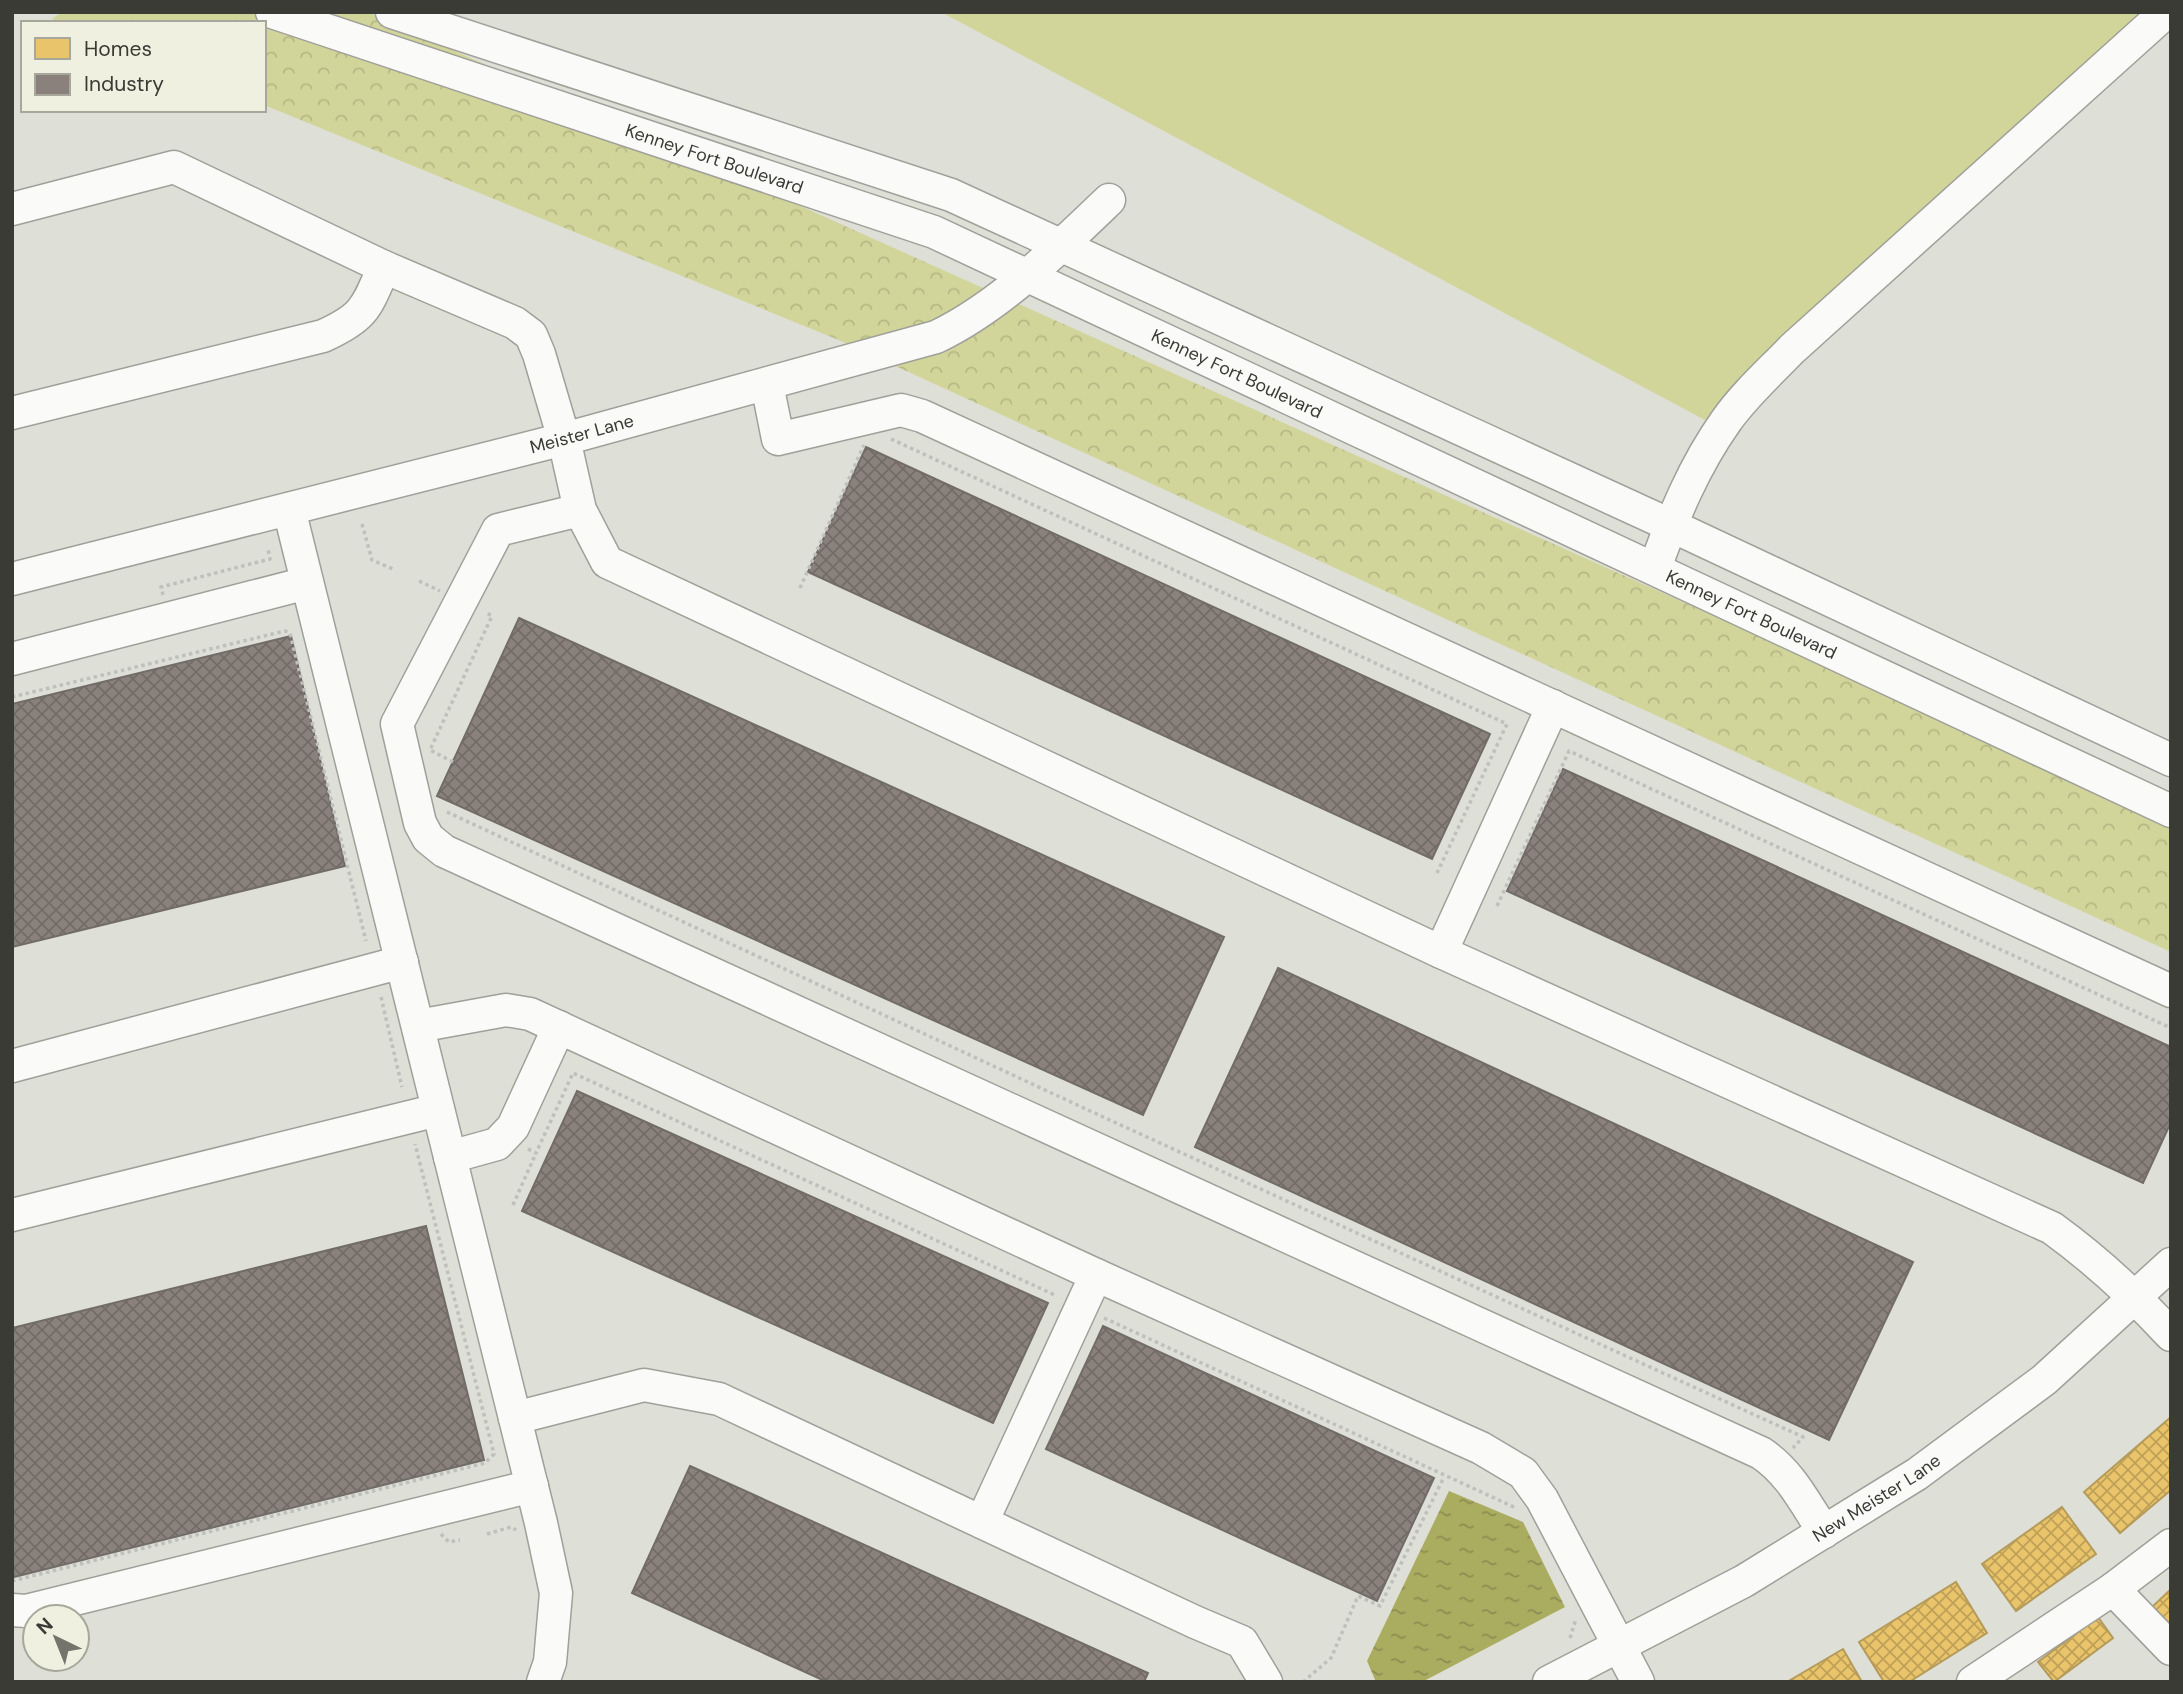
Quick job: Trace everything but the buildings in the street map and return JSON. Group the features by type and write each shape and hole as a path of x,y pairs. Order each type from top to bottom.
{"street":[{"name":"Kenney Fort Boulevard","path":"272,12 934,232 2171,811"},
{"path":"393,12 951,195 1670,525 2171,760"},
{"path":"1655,568 1670,525 1700,462 1727,419 1792,349 2166,12"},
{"path":"12,209 174,167 384,267 515,323 531,335 564,439 580,510 607,562 1441,952 2052,1228 2091,1256 2135,1296 2171,1335"},
{"name":"Meister Lane","path":"12,579 564,439 936,337 964,324 1026,275 1109,200"},
{"path":"12,413 323,336 351,323 368,303 384,267"},
{"path":"766,384 778,439 901,410 922,416 2171,991"},
{"path":"289,509 556,1592 550,1662 543,1682"},
{"path":"580,510 498,530 397,724 420,822 428,838 444,851 1761,1453 1787,1475 1824,1532"},
{"path":"12,659 307,583"},
{"path":"1441,952 1553,706"},
{"path":"12,1066 402,962"},
{"path":"418,1026 506,1010 530,1014 1096,1275 1481,1447 1523,1473 1542,1499 1638,1682"},
{"path":"450,1157 497,1144 513,1127 559,1027"},
{"path":"12,1215 438,1110"},
{"name":"New Meister Lane","path":"1549,1682 1744,1581 1917,1474 2044,1380 2171,1264"},
{"path":"982,1522 1096,1275"},
{"path":"515,1418 644,1385 719,1399 1242,1642 1266,1682"},
{"path":"12,1610 26,1611 532,1486"},
{"path":"1973,1682 2113,1589 2171,1545"},
{"path":"2113,1589 2171,1649"}],"path":[{"path":"800,588 869,434"},
{"path":"882,435 1507,724 1437,873"},
{"path":"362,524 372,560 393,569"},
{"path":"164,597 161,587 270,559 268,549"},
{"path":"419,581 450,595"},
{"path":"453,762 430,750 492,616 483,611"},
{"path":"12,697 285,631 290,633 366,941"},
{"path":"1497,906 1569,751 2171,1028"},
{"path":"447,812 1101,1116 1802,1437 1788,1455"},
{"path":"380,997 402,1087"},
{"path":"513,1205 573,1073 1066,1299"},
{"path":"12,1581 485,1463 494,1454 415,1144"},
{"path":"520,1145 536,1153"},
{"path":"1102,1317 1520,1510"},
{"path":"1303,1682 1331,1658 1358,1596 1380,1606 1444,1477"},
{"path":"438,1525 442,1537 449,1542 460,1540"},
{"path":"487,1534 511,1527 519,1531"},
{"path":"1570,1638 1578,1611"}],"green space":[{"path":"62,12 368,12 2171,821 2171,952 841,341 266,106 266,21 52,19"},
{"path":"941,12 2143,12 1705,420"}],"water":[{"path":"1449,1491 1523,1522 1565,1607 1422,1682 1376,1682 1367,1661"}]}
